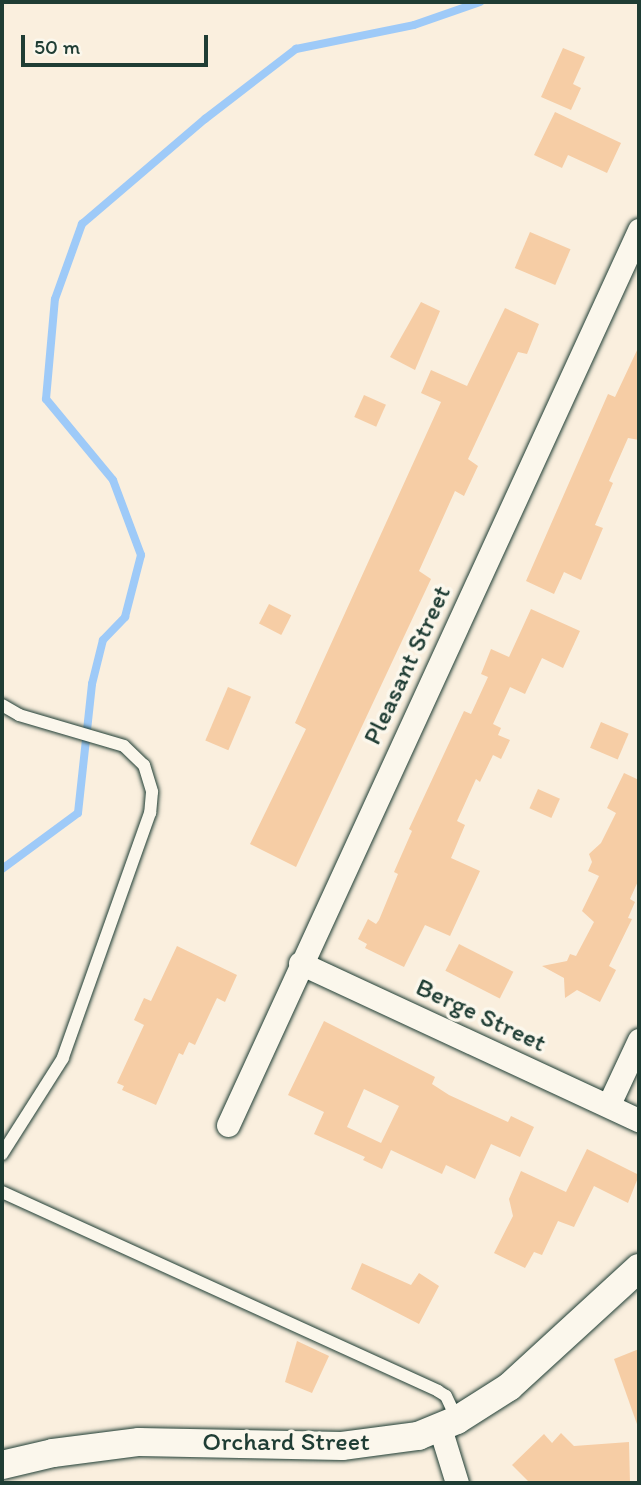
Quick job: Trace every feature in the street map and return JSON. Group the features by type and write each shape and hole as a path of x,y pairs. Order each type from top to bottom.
{"street":[{"name":"Pleasant Street","path":"228,1125 300,963 639,230"},
{"name":"Berge Street","path":"300,963 639,1120"},
{"path":"609,1104 639,1040"},
{"name":"Orchard Street","path":"2,1465 63,1451 139,1442 342,1446 396,1441 449,1424 509,1387 639,1268"},
{"path":"449,1424 457,1483"}],"lane":[{"path":"2,705 19,715 111,740 135,753 144,765 152,792 150,813 63,1058 2,1154"},
{"path":"2,1192 438,1391 446,1396 449,1424"}],"building":[{"path":"563,48 585,57 573,84 581,88 571,110 541,97"},
{"path":"555,112 621,143 607,173 568,155 562,168 534,155"},
{"path":"530,232 571,249 555,285 515,268"},
{"path":"421,302 440,311 415,370 390,357"},
{"path":"505,308 539,324 527,354 518,352 468,459 478,466 464,496 455,491 419,571 431,579 296,867 250,844 306,729 295,723 441,402 421,393 431,370 467,386"},
{"path":"639,346 639,440 628,438 609,481 613,483 595,525 603,528 581,580 564,572 554,594 526,581 608,394 615,397"},
{"path":"364,395 386,405 376,427 354,417"},
{"path":"269,604 291,615 281,635 259,624"},
{"path":"531,609 580,631 563,668 542,658 525,694 510,687 493,724 501,728 498,735 510,740 501,759 493,755 480,782 476,779 457,821 465,825 451,858 480,871 450,936 425,925 404,967 365,948 367,944 358,939 368,919 376,924 379,920 398,874 394,872 412,831 409,829 464,711 471,714 488,677 481,674 491,649 509,657"},
{"path":"228,687 251,697 228,750 205,740"},
{"path":"601,722 629,734 618,759 590,748"},
{"path":"624,773 639,780 639,879 630,899 635,902 628,918 632,919 609,966 616,970 600,1002 577,990 565,998 564,978 542,966 567,961 570,954 576,956 594,922 582,911 599,876 588,871 592,862 589,854 601,843 616,813 607,808"},
{"path":"538,789 560,799 551,818 529,808"},
{"path":"459,944 513,972 500,998 445,971"},
{"path":"177,946 237,975 225,1002 217,998 195,1045 189,1042 183,1055 179,1053 156,1105 122,1090 124,1086 117,1083 144,1025 134,1020 144,998 151,1001"},
{"path":"324,1021 435,1077 432,1084 449,1095 508,1122 511,1116 534,1127 520,1157 491,1144 475,1179 446,1165 442,1174 391,1150 382,1169 363,1160 365,1157 314,1134 324,1112 288,1095","holes":["364,1089 399,1106 381,1143 347,1127"]},
{"path":"587,1149 639,1175 628,1203 594,1186 574,1227 558,1221 542,1255 534,1252 525,1268 494,1253 513,1216 509,1199 521,1171 566,1192"},
{"path":"362,1263 411,1285 419,1273 439,1286 419,1324 351,1289"},
{"path":"297,1341 329,1356 312,1393 285,1382"},
{"path":"639,1349 639,1427 638,1427 614,1359"},
{"path":"561,1433 574,1446 629,1442 630,1483 530,1483 512,1465 544,1434 552,1443"}],"waterway":[{"path":"2,869 78,813 92,684 103,640 125,617 141,555 113,480 46,399 55,299 82,224 205,119 296,49 414,25 480,2"}]}
